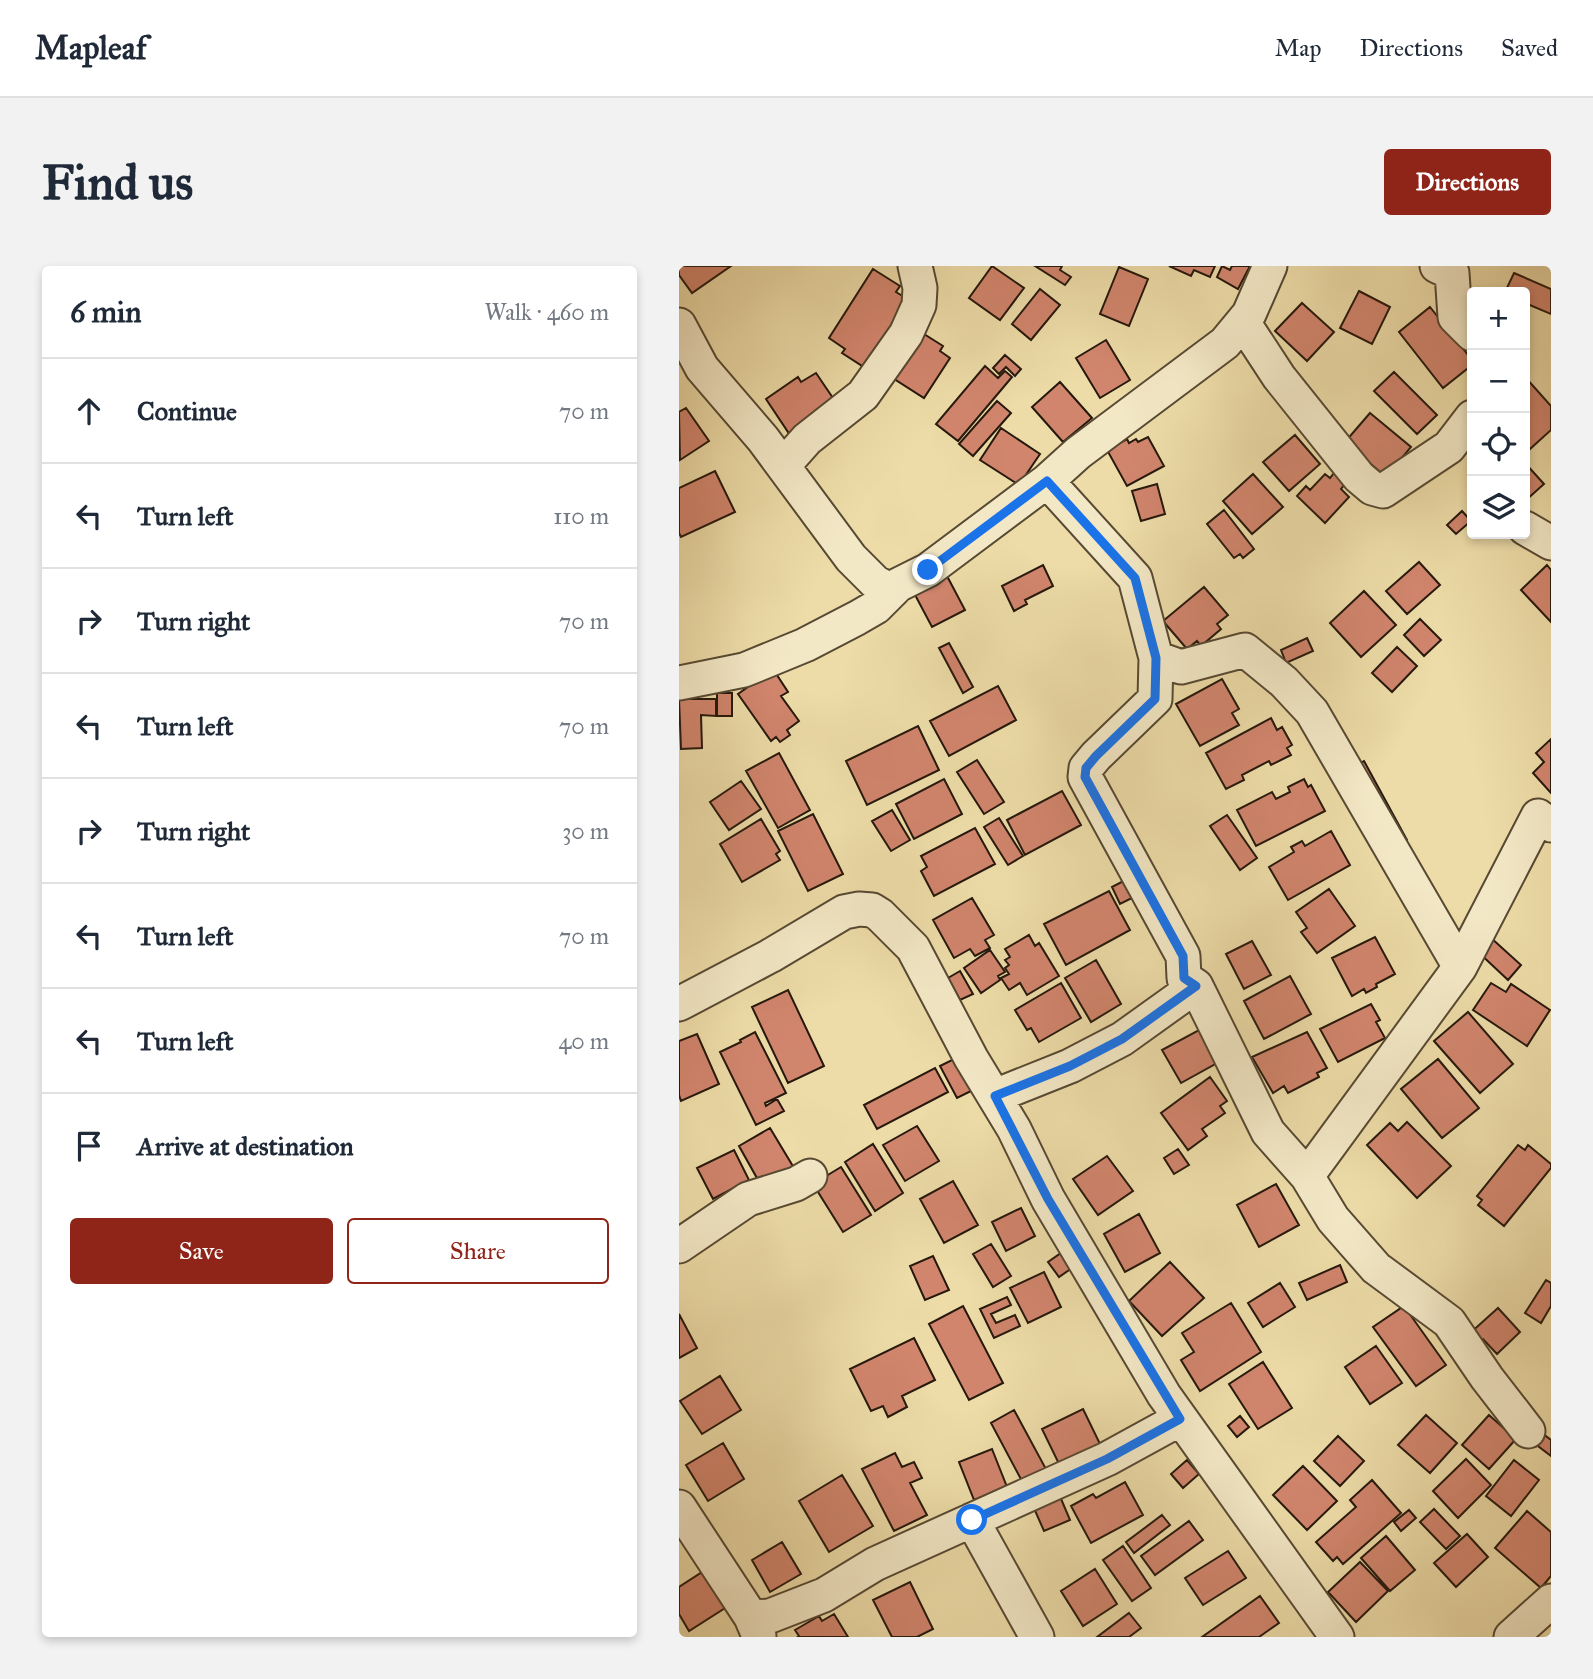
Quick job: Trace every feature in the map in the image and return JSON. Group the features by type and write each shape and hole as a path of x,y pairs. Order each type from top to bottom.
{"street":[{"path":"783,466 807,439 863,395 906,334 919,305 921,288 915,266"},
{"path":"679,683 744,670 805,645 876,607 898,585 928,570 1047,481 1078,453 1226,343 1249,314 1271,266"},
{"path":"1437,266 1452,273 1455,317 1467,329"},
{"path":"1243,322 1279,377 1359,477 1372,488 1383,491 1449,447 1467,424"},
{"path":"679,325 702,368 763,439 851,558 875,582 893,590"},
{"path":"763,439 807,439"},
{"path":"1047,481 1135,578 1156,658 1155,699 1096,756 1086,768 1085,777 1183,956 1184,978 1196,986 1268,1132 1307,1176 1333,1219 1376,1268 1449,1322 1528,1431"},
{"path":"1530,531 1551,543"},
{"path":"1156,658 1181,667 1245,650 1284,682 1312,712 1460,967"},
{"path":"1307,1176 1460,967 1538,816 1551,825"},
{"path":"679,1004 770,956 844,912 872,910 880,915 913,948 971,1058 995,1096 1048,1199 1180,1419 1337,1637"},
{"path":"995,1096 1070,1066 1122,1039 1196,986"},
{"path":"679,1245 748,1199 796,1184 810,1176"},
{"path":"679,1507 755,1627 770,1616 824,1595 875,1564 1107,1459 1180,1419"},
{"path":"972,1520 1037,1637"},
{"path":"1511,1637 1551,1601"}],"building":[{"path":"679,266 731,266 692,293 679,275"},
{"path":"992,266 1024,288 1000,320 969,298"},
{"path":"1035,266 1062,266 1060,270 1071,277 1065,285"},
{"path":"1169,266 1215,266 1210,277 1194,270 1191,276"},
{"path":"1222,266 1230,270 1232,266 1250,266 1238,289 1217,277"},
{"path":"1119,267 1148,279 1129,326 1100,314"},
{"path":"873,269 900,286 896,292 914,303 870,371 842,353 845,349 829,338"},
{"path":"1514,273 1551,289 1551,314 1530,305 1530,287 1507,287"},
{"path":"1040,289 1060,305 1031,340 1012,324"},
{"path":"1359,291 1390,307 1372,344 1340,328"},
{"path":"1302,303 1334,332 1307,361 1275,331"},
{"path":"1430,307 1467,354 1467,369 1443,388 1399,332"},
{"path":"924,334 943,346 940,351 950,358 924,398 888,375"},
{"path":"1106,340 1130,380 1100,398 1076,358"},
{"path":"1005,355 1021,369 1015,376 1006,367 999,374 993,368"},
{"path":"985,366 998,378 1005,371 1012,377 958,441 936,424"},
{"path":"1394,372 1437,415 1417,434 1374,391"},
{"path":"816,373 837,404 790,435 766,399 798,377 801,382"},
{"path":"1060,382 1092,418 1063,442 1032,407"},
{"path":"1530,382 1551,406 1551,430 1530,449"},
{"path":"997,401 1011,413 973,456 959,444"},
{"path":"686,408 709,441 680,460 679,412"},
{"path":"1370,413 1411,447 1386,477 1345,442"},
{"path":"1001,428 1040,454 1019,485 980,460"},
{"path":"1295,435 1320,464 1289,491 1263,462"},
{"path":"1148,437 1164,466 1127,486 1107,450 1127,439 1129,443"},
{"path":"1530,469 1544,484 1530,497"},
{"path":"715,471 735,512 681,537 679,488"},
{"path":"1334,473 1345,484 1341,489 1349,497 1325,523 1297,496 1306,486 1310,490 1325,474 1330,478"},
{"path":"1253,474 1283,507 1252,534 1223,501"},
{"path":"1157,484 1165,514 1141,521 1132,491"},
{"path":"1224,510 1254,549 1243,558 1240,554 1234,558 1207,524"},
{"path":"1462,511 1467,517 1467,524 1456,534 1447,525"},
{"path":"1419,562 1440,585 1407,614 1386,591"},
{"path":"1043,565 1053,586 1025,600 1027,604 1014,611 1002,586"},
{"path":"1547,565 1551,570 1551,622 1521,590"},
{"path":"947,576 965,610 932,627 914,593"},
{"path":"1204,587 1228,615 1217,624 1221,629 1201,646 1197,641 1187,649 1163,621"},
{"path":"1364,591 1396,625 1361,657 1330,623"},
{"path":"1420,619 1441,640 1424,656 1404,635"},
{"path":"1307,638 1313,651 1286,663 1281,650"},
{"path":"949,643 973,687 963,693 939,648"},
{"path":"1397,647 1417,666 1392,692 1372,673"},
{"path":"773,669 788,692 781,696 799,721 787,730 790,735 780,742 776,737 771,741 738,694"},
{"path":"1222,679 1239,709 1232,713 1239,725 1200,746 1176,704"},
{"path":"998,686 1016,720 949,756 930,721"},
{"path":"717,693 732,693 732,716 717,716"},
{"path":"679,699 716,699 716,716 701,715 702,748 681,749"},
{"path":"1271,718 1277,730 1282,727 1292,745 1287,748 1291,755 1271,765 1269,761 1242,775 1244,780 1226,789 1206,753"},
{"path":"918,726 939,770 867,805 846,761"},
{"path":"1551,739 1551,793 1533,773 1544,762 1536,753"},
{"path":"779,753 810,810 778,828 746,771"},
{"path":"977,760 1004,802 984,814 957,772"},
{"path":"1364,761 1407,840 1398,856 1353,767"},
{"path":"944,779 962,814 914,839 896,804"},
{"path":"1304,779 1308,787 1311,785 1325,811 1256,846 1237,810 1272,792 1276,799 1290,792 1288,787"},
{"path":"741,781 761,809 729,830 710,802"},
{"path":"1062,791 1081,825 1025,855 1007,820"},
{"path":"892,810 910,840 891,851 872,821"},
{"path":"813,814 843,874 808,891 778,831"},
{"path":"1227,815 1257,858 1240,870 1210,826"},
{"path":"999,818 1023,856 1008,865 984,827"},
{"path":"761,819 780,851 776,854 780,860 742,882 720,844"},
{"path":"975,828 995,864 934,896 921,871 927,867 921,856"},
{"path":"1331,831 1350,865 1288,900 1269,867 1294,852 1291,847 1302,841 1305,846"},
{"path":"1129,878 1138,895 1120,904 1112,887"},
{"path":"1329,889 1355,926 1317,953 1301,932 1307,928 1296,912"},
{"path":"1109,891 1130,930 1066,965 1044,924"},
{"path":"972,898 994,935 985,940 990,948 975,956 970,949 954,958 933,920"},
{"path":"1029,935 1035,946 1039,943 1059,976 1027,995 1020,983 1009,990 1001,978 1009,974 1005,968 1009,965 1005,960 1010,957 1005,949"},
{"path":"1375,937 1395,974 1366,993 1364,989 1352,996 1332,958"},
{"path":"1490,937 1521,965 1508,980 1477,951"},
{"path":"1252,941 1271,975 1244,989 1226,954"},
{"path":"990,950 1005,972 998,976 1000,980 981,993 964,968"},
{"path":"1096,960 1121,1004 1091,1022 1065,978"},
{"path":"960,971 973,994 960,1000 948,978"},
{"path":"1290,976 1311,1014 1264,1039 1244,1001"},
{"path":"1061,983 1081,1018 1039,1042 1031,1028 1027,1030 1015,1010"},
{"path":"1491,983 1506,992 1511,984 1550,1010 1527,1046 1473,1010"},
{"path":"788,990 824,1066 788,1083 752,1007"},
{"path":"1371,1004 1380,1020 1376,1022 1385,1038 1338,1062 1320,1029"},
{"path":"1468,1012 1513,1064 1480,1093 1434,1041"},
{"path":"1199,1030 1217,1063 1181,1083 1162,1050"},
{"path":"755,1032 786,1093 765,1103 766,1106 777,1099 784,1111 756,1125 720,1052"},
{"path":"1307,1032 1327,1068 1317,1073 1319,1077 1288,1093 1284,1086 1273,1093 1252,1057"},
{"path":"697,1034 719,1084 681,1101 679,1041"},
{"path":"956,1058 973,1090 957,1098 940,1066"},
{"path":"1438,1059 1479,1108 1442,1138 1401,1089"},
{"path":"935,1068 948,1092 877,1129 864,1105"},
{"path":"1210,1077 1227,1101 1220,1106 1225,1113 1202,1129 1207,1136 1188,1150 1161,1113"},
{"path":"1407,1122 1451,1166 1417,1198 1367,1145 1390,1123 1398,1131"},
{"path":"917,1126 939,1161 905,1181 883,1145"},
{"path":"770,1128 794,1168 762,1187 739,1146"},
{"path":"873,1144 903,1193 875,1211 845,1162"},
{"path":"1518,1145 1525,1150 1528,1145 1551,1164 1551,1168 1504,1226 1478,1205 1482,1200 1477,1196"},
{"path":"1178,1149 1189,1165 1174,1174 1164,1158"},
{"path":"734,1150 749,1180 713,1199 697,1168"},
{"path":"1107,1156 1133,1191 1098,1215 1073,1179"},
{"path":"841,1167 871,1215 843,1232 813,1184"},
{"path":"953,1181 978,1225 944,1243 920,1199"},
{"path":"1276,1184 1299,1225 1259,1247 1237,1205"},
{"path":"1021,1208 1035,1236 1006,1251 992,1222"},
{"path":"1139,1214 1160,1253 1125,1272 1104,1234"},
{"path":"991,1244 1011,1276 993,1287 973,1254"},
{"path":"1061,1253 1072,1268 1059,1277 1048,1262"},
{"path":"933,1256 949,1290 925,1300 910,1266"},
{"path":"1170,1262 1204,1298 1162,1336 1129,1301"},
{"path":"1340,1265 1347,1282 1307,1300 1299,1283"},
{"path":"1044,1272 1061,1307 1028,1323 1010,1288"},
{"path":"1546,1280 1551,1283 1551,1306 1541,1323 1525,1313"},
{"path":"1280,1283 1295,1307 1263,1327 1248,1303"},
{"path":"1007,1297 1011,1305 991,1314 996,1323 1015,1315 1020,1326 994,1338 980,1309"},
{"path":"1231,1303 1261,1352 1200,1391 1181,1360 1194,1352 1182,1333"},
{"path":"963,1306 1003,1383 969,1400 929,1324"},
{"path":"1404,1306 1446,1365 1416,1386 1373,1327"},
{"path":"1498,1308 1520,1332 1497,1354 1483,1339 1477,1344 1468,1335"},
{"path":"679,1314 697,1348 679,1358"},
{"path":"914,1338 935,1380 902,1396 907,1407 888,1417 883,1406 871,1411 850,1369"},
{"path":"1376,1346 1402,1383 1370,1404 1345,1367"},
{"path":"1263,1362 1292,1408 1258,1429 1229,1384"},
{"path":"720,1376 741,1410 702,1434 680,1401"},
{"path":"1083,1409 1101,1446 1060,1466 1042,1429"},
{"path":"1014,1410 1047,1471 1023,1483 991,1423"},
{"path":"1426,1415 1457,1443 1430,1473 1398,1445"},
{"path":"1489,1415 1516,1439 1489,1469 1462,1445"},
{"path":"1240,1416 1249,1427 1237,1437 1228,1426"},
{"path":"1542,1433 1551,1440 1551,1456 1534,1443"},
{"path":"1338,1436 1364,1461 1340,1486 1314,1461"},
{"path":"723,1443 744,1479 708,1501 686,1465"},
{"path":"992,1449 1007,1487 974,1500 959,1462"},
{"path":"895,1453 902,1467 914,1462 922,1478 910,1483 927,1515 894,1531 862,1469"},
{"path":"1466,1459 1491,1485 1458,1518 1433,1491"},
{"path":"1187,1460 1199,1474 1183,1488 1171,1474"},
{"path":"1514,1460 1539,1480 1511,1516 1486,1496"},
{"path":"1303,1466 1337,1501 1307,1530 1273,1495"},
{"path":"842,1475 873,1526 829,1552 799,1501"},
{"path":"1372,1480 1401,1513 1343,1564 1337,1557 1333,1561 1316,1542 1356,1507 1350,1500"},
{"path":"1125,1482 1143,1515 1091,1543 1071,1506 1093,1494 1096,1498"},
{"path":"1059,1494 1070,1520 1044,1531 1033,1506"},
{"path":"1434,1509 1460,1536 1446,1549 1420,1522"},
{"path":"1409,1510 1416,1518 1401,1531 1394,1522"},
{"path":"1527,1511 1551,1532 1551,1576 1541,1588 1495,1548"},
{"path":"1162,1515 1170,1525 1134,1553 1126,1542"},
{"path":"1189,1521 1203,1540 1155,1575 1141,1556"},
{"path":"1467,1534 1488,1557 1456,1587 1434,1563"},
{"path":"1386,1536 1415,1570 1390,1591 1361,1558"},
{"path":"782,1542 801,1574 770,1592 752,1560"},
{"path":"1123,1546 1151,1588 1132,1601 1103,1560"},
{"path":"1228,1551 1246,1578 1203,1605 1185,1578"},
{"path":"1360,1562 1388,1591 1356,1622 1328,1592"},
{"path":"710,1567 733,1603 689,1631 679,1614 679,1587"},
{"path":"1095,1569 1117,1604 1083,1626 1061,1591"},
{"path":"910,1582 933,1629 917,1637 892,1637 873,1600"},
{"path":"1260,1596 1279,1623 1259,1637 1202,1637"},
{"path":"1129,1613 1141,1628 1129,1637 1097,1637"},
{"path":"834,1614 848,1637 797,1637 799,1636 795,1630 819,1616 822,1621"}],"route":[{"path":"928,570 1047,481 1135,578 1156,658 1155,699 1096,756 1086,768 1085,777 1183,956 1184,978 1196,986 1122,1039 1070,1066 995,1096 1048,1199 1180,1419 1107,1459 972,1520"}]}
